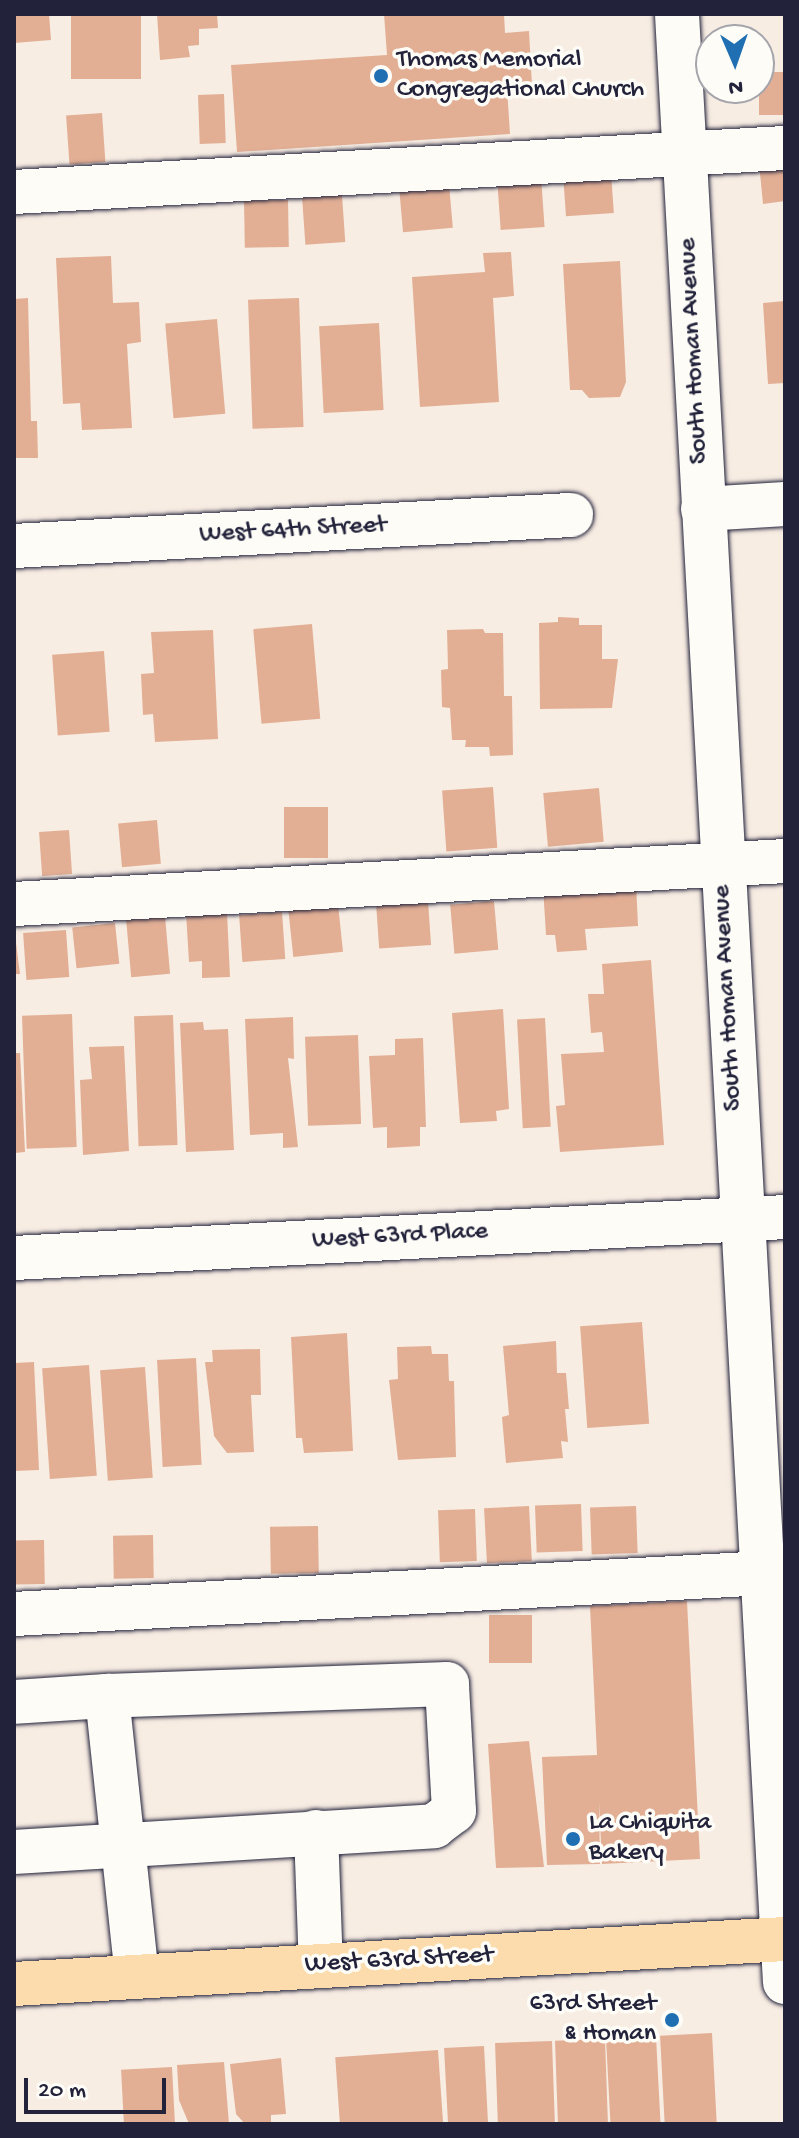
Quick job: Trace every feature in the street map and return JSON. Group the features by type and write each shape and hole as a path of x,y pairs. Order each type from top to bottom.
{"main road":[{"name":"West 63rd Street","path":"14,1984 784,1939"}],"street":[{"name":"South Homan Avenue","path":"677,14 742,1219 773,1573 785,1982"},
{"path":"14,192 785,148"},
{"path":"703,509 785,504"},
{"name":"West 64th Street","path":"14,546 571,515"},
{"path":"14,904 785,861"},
{"name":"West 63rd Place","path":"14,1258 785,1217"},
{"path":"14,1614 773,1573"},
{"path":"14,1702 447,1684 454,1811 434,1826 14,1852"},
{"path":"107,1696 137,1976"},
{"path":"316,1832 321,1966"}],"building":[{"path":"14,14 49,14 51,40 14,43"},
{"path":"71,14 141,14 141,79 71,79"},
{"path":"157,14 217,14 218,28 199,29 199,45 188,46 190,57 160,60"},
{"name":"Thomas Memorial Congregational Church","path":"384,14 504,14 505,33 529,31 532,86 507,88 510,134 237,152 231,65 387,55"},
{"path":"775,72 785,72 785,115 759,115 759,104 775,104"},
{"path":"224,94 226,143 200,144 198,95"},
{"path":"102,113 105,162 70,164 66,116"},
{"path":"785,160 785,201 763,204 759,163"},
{"path":"611,172 614,213 566,216 563,175"},
{"path":"541,176 545,227 501,230 497,179"},
{"path":"449,184 453,228 403,232 399,188"},
{"path":"342,195 345,242 305,245 302,198"},
{"path":"288,200 289,247 245,248 244,201"},
{"path":"511,252 514,296 493,298 499,402 420,407 412,277 485,272 483,253"},
{"path":"111,256 113,303 139,302 141,342 127,344 132,428 82,430 80,403 63,404 56,258"},
{"path":"620,261 626,382 620,397 589,398 582,390 570,390 563,264"},
{"path":"28,298 31,421 37,421 38,458 14,458 14,299"},
{"path":"299,298 304,427 253,429 248,300"},
{"path":"785,301 785,383 768,384 763,303"},
{"path":"217,319 225,414 173,418 165,324"},
{"path":"379,323 384,410 324,413 319,326"},
{"path":"558,617 579,618 579,625 602,625 602,659 618,659 612,708 540,709 539,623 558,622"},
{"path":"312,624 320,719 262,724 253,629"},
{"path":"483,629 485,633 503,633 504,696 512,696 513,755 490,756 489,747 465,747 466,740 452,740 450,708 442,707 441,670 448,669 447,630"},
{"path":"213,630 218,739 155,742 153,714 143,715 141,674 154,673 151,632"},
{"path":"104,651 110,732 58,735 52,655"},
{"path":"493,787 497,848 446,851 442,791"},
{"path":"599,788 604,842 548,847 543,793"},
{"path":"284,807 328,807 328,858 284,858"},
{"path":"157,820 161,864 122,867 118,823"},
{"path":"69,830 72,874 42,876 39,832"},
{"path":"636,882 638,926 585,929 587,950 557,952 555,935 546,935 543,887"},
{"path":"428,901 431,945 379,949 376,905"},
{"path":"494,901 498,950 454,954 450,905"},
{"path":"338,904 343,952 293,957 288,909"},
{"path":"227,912 230,977 202,978 202,961 189,962 186,913"},
{"path":"282,912 285,959 242,962 239,915"},
{"path":"165,916 170,974 131,977 126,919"},
{"path":"115,923 119,964 77,968 72,927"},
{"path":"14,927 20,974 14,974"},
{"path":"66,930 69,977 26,980 23,933"},
{"path":"651,960 664,1145 560,1152 556,1106 565,1105 561,1054 604,1052 602,1032 591,1033 588,994 604,994 602,964"},
{"path":"503,1009 509,1109 496,1111 497,1121 460,1123 452,1013"},
{"path":"72,1014 77,1147 27,1149 22,1016"},
{"path":"173,1015 178,1145 139,1146 134,1016"},
{"path":"293,1017 294,1059 288,1058 298,1147 283,1148 283,1133 250,1135 245,1019"},
{"path":"545,1018 551,1127 523,1128 517,1019"},
{"path":"203,1022 204,1030 228,1029 234,1150 186,1152 180,1023"},
{"path":"358,1035 361,1124 308,1126 305,1037"},
{"path":"423,1038 426,1127 420,1127 420,1146 387,1148 387,1127 373,1128 369,1056 395,1055 395,1039"},
{"path":"124,1046 129,1151 83,1155 80,1080 92,1079 89,1047"},
{"path":"14,1053 20,1053 25,1152 14,1153"},
{"path":"642,1322 649,1424 587,1428 580,1326"},
{"path":"347,1333 353,1451 304,1453 302,1438 296,1438 291,1337"},
{"path":"556,1341 557,1373 566,1373 569,1409 565,1409 568,1442 561,1441 563,1458 506,1463 502,1417 509,1415 503,1346"},
{"path":"431,1346 432,1354 448,1354 449,1381 454,1381 456,1457 398,1460 389,1380 398,1379 397,1347"},
{"path":"260,1349 261,1395 251,1395 254,1452 227,1453 214,1436 205,1362 213,1362 212,1350"},
{"path":"196,1358 202,1465 163,1467 157,1360"},
{"path":"34,1362 39,1470 14,1471 14,1363"},
{"path":"89,1365 97,1476 50,1479 42,1368"},
{"path":"145,1367 153,1478 108,1481 100,1370"},
{"path":"581,1504 583,1551 537,1553 535,1506"},
{"path":"529,1506 532,1561 487,1563 484,1508"},
{"path":"636,1506 638,1553 592,1555 590,1508"},
{"path":"475,1509 477,1561 440,1562 438,1510"},
{"path":"318,1526 319,1573 271,1574 270,1527"},
{"path":"153,1535 154,1578 114,1579 113,1536"},
{"path":"44,1540 45,1584 15,1585 14,1541"},
{"path":"687,1601 700,1859 602,1864 599,1802 600,1864 547,1865 542,1757 597,1755 590,1606"},
{"path":"489,1615 532,1615 532,1663 489,1663"},
{"path":"529,1741 544,1867 496,1868 488,1744"},
{"path":"712,2033 717,2124 665,2124 660,2036"},
{"path":"656,2037 661,2124 610,2124 606,2040"},
{"path":"605,2039 608,2124 558,2124 555,2041"},
{"path":"552,2041 555,2124 498,2124 495,2043"},
{"path":"484,2046 488,2124 448,2124 444,2048"},
{"path":"438,2050 443,2124 340,2124 335,2057"},
{"path":"281,2058 286,2114 271,2115 271,2124 245,2124 236,2114 230,2064"},
{"path":"224,2062 229,2124 189,2124 179,2100 177,2065"},
{"path":"172,2067 175,2124 124,2124 121,2070"}],"place":[{"name":"Thomas Memorial Congregational Church","path":"381,76"},
{"name":"La Chiquita Bakery","path":"573,1839"},
{"name":"63rd Street & Homan","path":"672,2020"}]}
